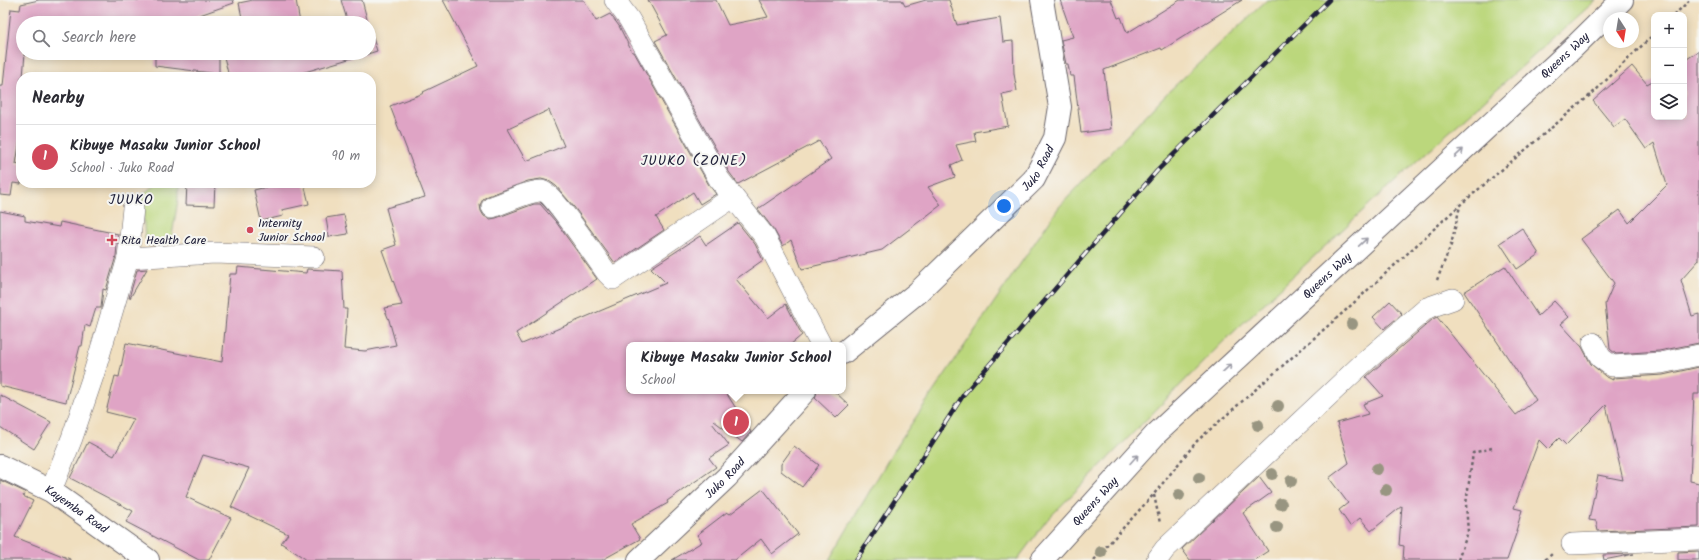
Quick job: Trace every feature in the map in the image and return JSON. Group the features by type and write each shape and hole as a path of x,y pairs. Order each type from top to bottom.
{"main road":[{"name":"Juko Road","path":"846,351 918,292 1034,179 1055,138 1060,107 1042,0"},
{"name":"Queens Way","path":"1042,560 1156,434 1574,47 1622,0"},
{"name":"Juko Road","path":"639,560 727,477 802,394"},
{"name":"Kayemba Road","path":"0,466 51,492 148,560"}],"street":[{"path":"615,0 629,19 719,180 765,237 819,342"},
{"path":"492,207 525,195 543,191 549,195 567,217 607,273 613,279 733,197"},
{"path":"51,492 72,438 128,258 133,208"},
{"path":"128,258 215,253 314,257"},
{"path":"1156,560 1165,549 1321,401 1427,308 1453,300"},
{"path":"1593,343 1601,358 1612,366 1661,363 1699,355"},
{"path":"1572,544 1699,540"}],"path":[{"path":"1677,12 1690,0"},
{"path":"1094,560 1154,494 1197,442 1346,310 1460,205 1595,91 1651,37"},
{"path":"1427,308 1451,245 1460,205"},
{"path":"1458,560 1468,532 1466,504 1473,453 1492,448"}],"green space":[{"path":"1267,0 1596,0 1388,187 1224,341 1047,520 1017,560 829,560 897,445 1059,207 1166,94"},
{"path":"151,188 178,188 178,200 171,241 145,239 142,196"}],"building":[{"path":"39,0 233,0 234,3 197,16 16,16 16,60 24,60 23,72 16,72 16,183 13,183 11,196 0,195 0,86 3,86 11,9 20,10 21,4"},
{"path":"253,0 296,0 299,16 242,16 239,3"},
{"path":"341,0 362,0 366,16 346,16"},
{"path":"443,0 584,0 596,21 610,14 619,26 632,52 634,52 709,185 716,194 700,204 693,192 656,217 664,230 615,263 574,207 556,186 549,181 541,179 528,181 483,199 480,205 481,211 484,216 490,219 534,204 540,204 556,222 597,279 516,333 522,344 666,283 651,268 700,236 706,245 738,223 755,244 763,260 736,279 768,318 786,304 802,335 794,342 626,342 626,394 727,394 751,432 742,442 714,421 712,423 729,445 709,458 716,467 667,501 668,503 631,524 640,539 602,560 307,560 281,543 288,534 231,507 249,468 203,455 186,497 231,518 209,560 199,560 126,522 133,511 70,478 88,442 114,456 134,419 106,412 115,376 119,377 126,343 222,362 230,274 237,274 238,267 306,273 307,269 342,271 344,309 347,309 344,349 365,351 396,345 384,308 402,305 382,250 396,245 386,208 425,197 390,106 424,93 423,92 478,66","holes":["549,110 564,146 526,161 508,129"]},
{"path":"648,0 716,0 728,25 768,17 759,0 902,0 905,6 926,0 949,0 957,25 1000,18 1003,42 1013,41 1014,74 1017,91 1002,94 1008,126 974,132 976,141 956,145 962,160 951,165 955,177 928,187 941,205 882,250 802,269 791,240 783,246 774,230 758,209 831,159 819,141 738,184 729,172 655,41 667,35"},
{"path":"1060,0 1111,0 1118,18 1121,17 1127,33 1180,0 1242,0 1162,50 1161,48 1104,70 1111,129 1081,133 1074,76 1070,76 1061,40 1073,37"},
{"path":"1699,51 1699,260 1681,280 1692,316 1699,314 1699,343 1659,351 1616,354 1610,349 1605,304 1614,283 1581,239 1620,210 1629,223 1667,185 1654,143 1646,149 1625,119 1614,127 1593,101 1632,66 1647,84 1651,82 1651,120 1687,120 1687,59"},
{"path":"155,60 219,60 219,72 203,72 155,66"},
{"path":"225,60 345,60 305,72 228,72"},
{"path":"187,188 215,188 214,206 186,205"},
{"path":"262,188 305,188 309,204 282,210 283,216 261,221 254,190"},
{"path":"0,211 25,216 25,221 59,227 60,222 118,234 116,256 106,290 103,289 101,308 96,308 90,327 85,325 82,346 80,346 66,402 0,386"},
{"path":"344,215 348,234 329,237 326,218"},
{"path":"1522,228 1539,254 1517,269 1500,243"},
{"path":"1505,266 1538,316 1554,301 1569,317 1561,324 1582,347 1591,364 1605,376 1613,380 1613,378 1663,375 1699,367 1699,394 1694,394 1690,481 1699,483 1699,527 1598,531 1596,521 1589,520 1598,475 1623,480 1606,405 1566,445 1559,438 1548,449 1539,440 1514,508 1522,510 1517,531 1507,560 1403,560 1404,546 1399,545 1402,506 1371,531 1360,518 1350,526 1339,510 1348,503 1329,478 1349,463 1337,423 1368,414 1363,404 1383,396 1366,377 1433,319 1437,317 1516,415 1536,400 1464,292"},
{"path":"147,269 130,298 129,298 137,270"},
{"path":"1390,301 1402,314 1384,329 1373,317"},
{"path":"816,394 837,394 849,405 836,418 815,398"},
{"path":"0,395 51,422 34,449 0,427"},
{"path":"794,446 819,465 802,487 781,471 781,464"},
{"path":"1259,477 1271,493 1243,513 1268,551 1254,560 1190,560 1182,549"},
{"path":"0,480 25,492 23,496 33,501 15,537 70,560 0,560"},
{"path":"763,489 798,534 772,554 761,539 735,560 672,560 702,542 697,535 727,512 730,514"},
{"path":"1699,551 1699,560 1678,560 1678,552"},
{"path":"1634,554 1604,560 1603,555"}],"railway":[{"path":"856,560 964,394 1157,171 1329,0"}],"place":[{"name":"Internity Junior School","path":"250,230"},
{"name":"Rita Health Care","path":"112,240"},
{"name":"Kibuye Masaku Junior School","path":"736,422"}],"district":[{"name":"JUUKO (ZONE)","path":"694,161"},
{"name":"JUUKO","path":"131,200"}]}
